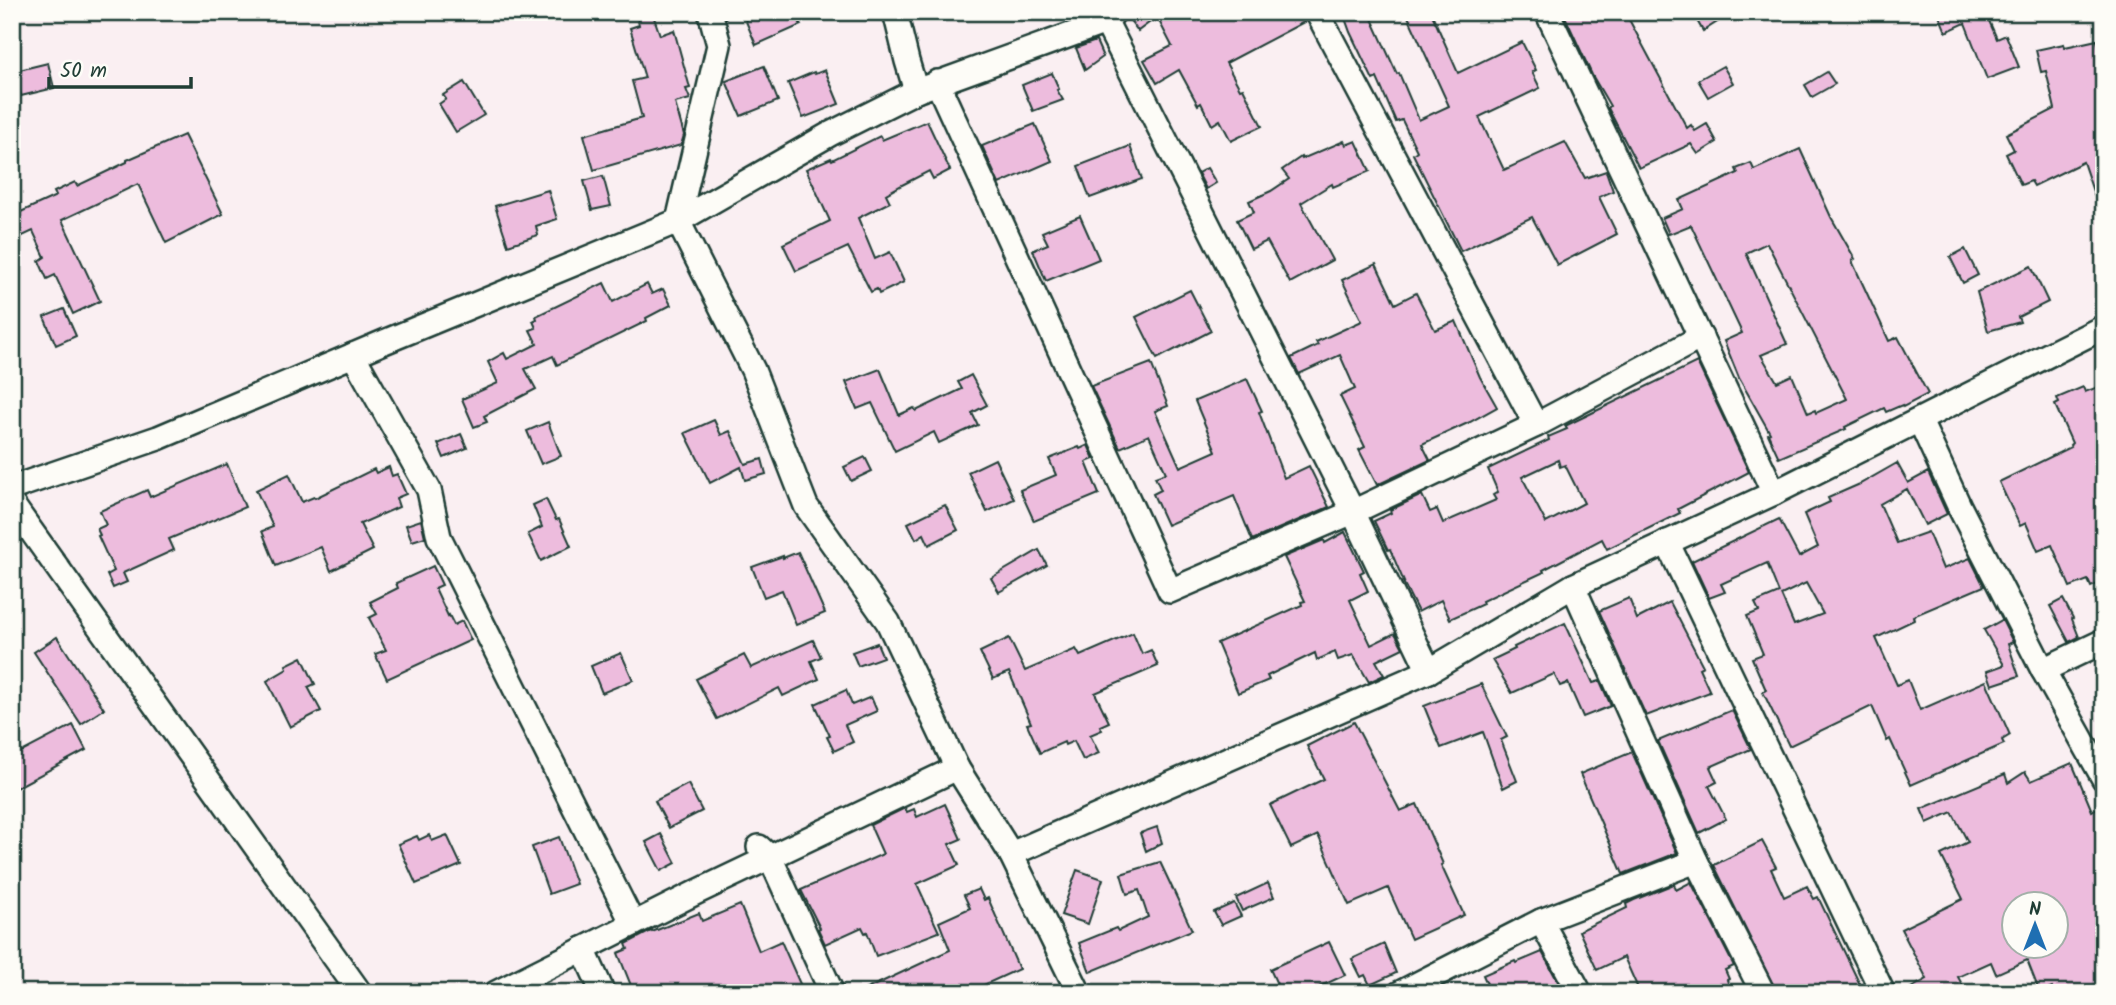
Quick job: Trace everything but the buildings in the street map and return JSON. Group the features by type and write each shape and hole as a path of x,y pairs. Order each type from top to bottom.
{"street":[{"path":"710,12 719,46 678,221 753,370 806,506 888,622 957,768 1011,854 1079,993"},
{"path":"895,12 907,61 927,86 1170,591 1353,512 1536,425 1701,337"},
{"path":"1317,12 1536,425"},
{"path":"1547,12 1774,493"},
{"path":"12,488 158,438 678,221 830,134 927,86 1110,17 1429,671"},
{"path":"1011,854 1429,671 1573,586 1774,493 2104,327"},
{"path":"353,355 429,490 439,537 633,924"},
{"path":"1920,421 1960,508 2043,670 2104,779"},
{"path":"12,504 360,993"},
{"path":"1667,542 1883,993"},
{"path":"1573,586 1696,861 1763,993"},
{"path":"2043,670 2104,640"},
{"path":"496,993 633,924 764,852 957,768"},
{"path":"764,852 832,993"},
{"path":"1400,993 1541,921 1696,861"},
{"path":"1541,921 1580,993"},
{"path":"583,949 603,993"}]}
